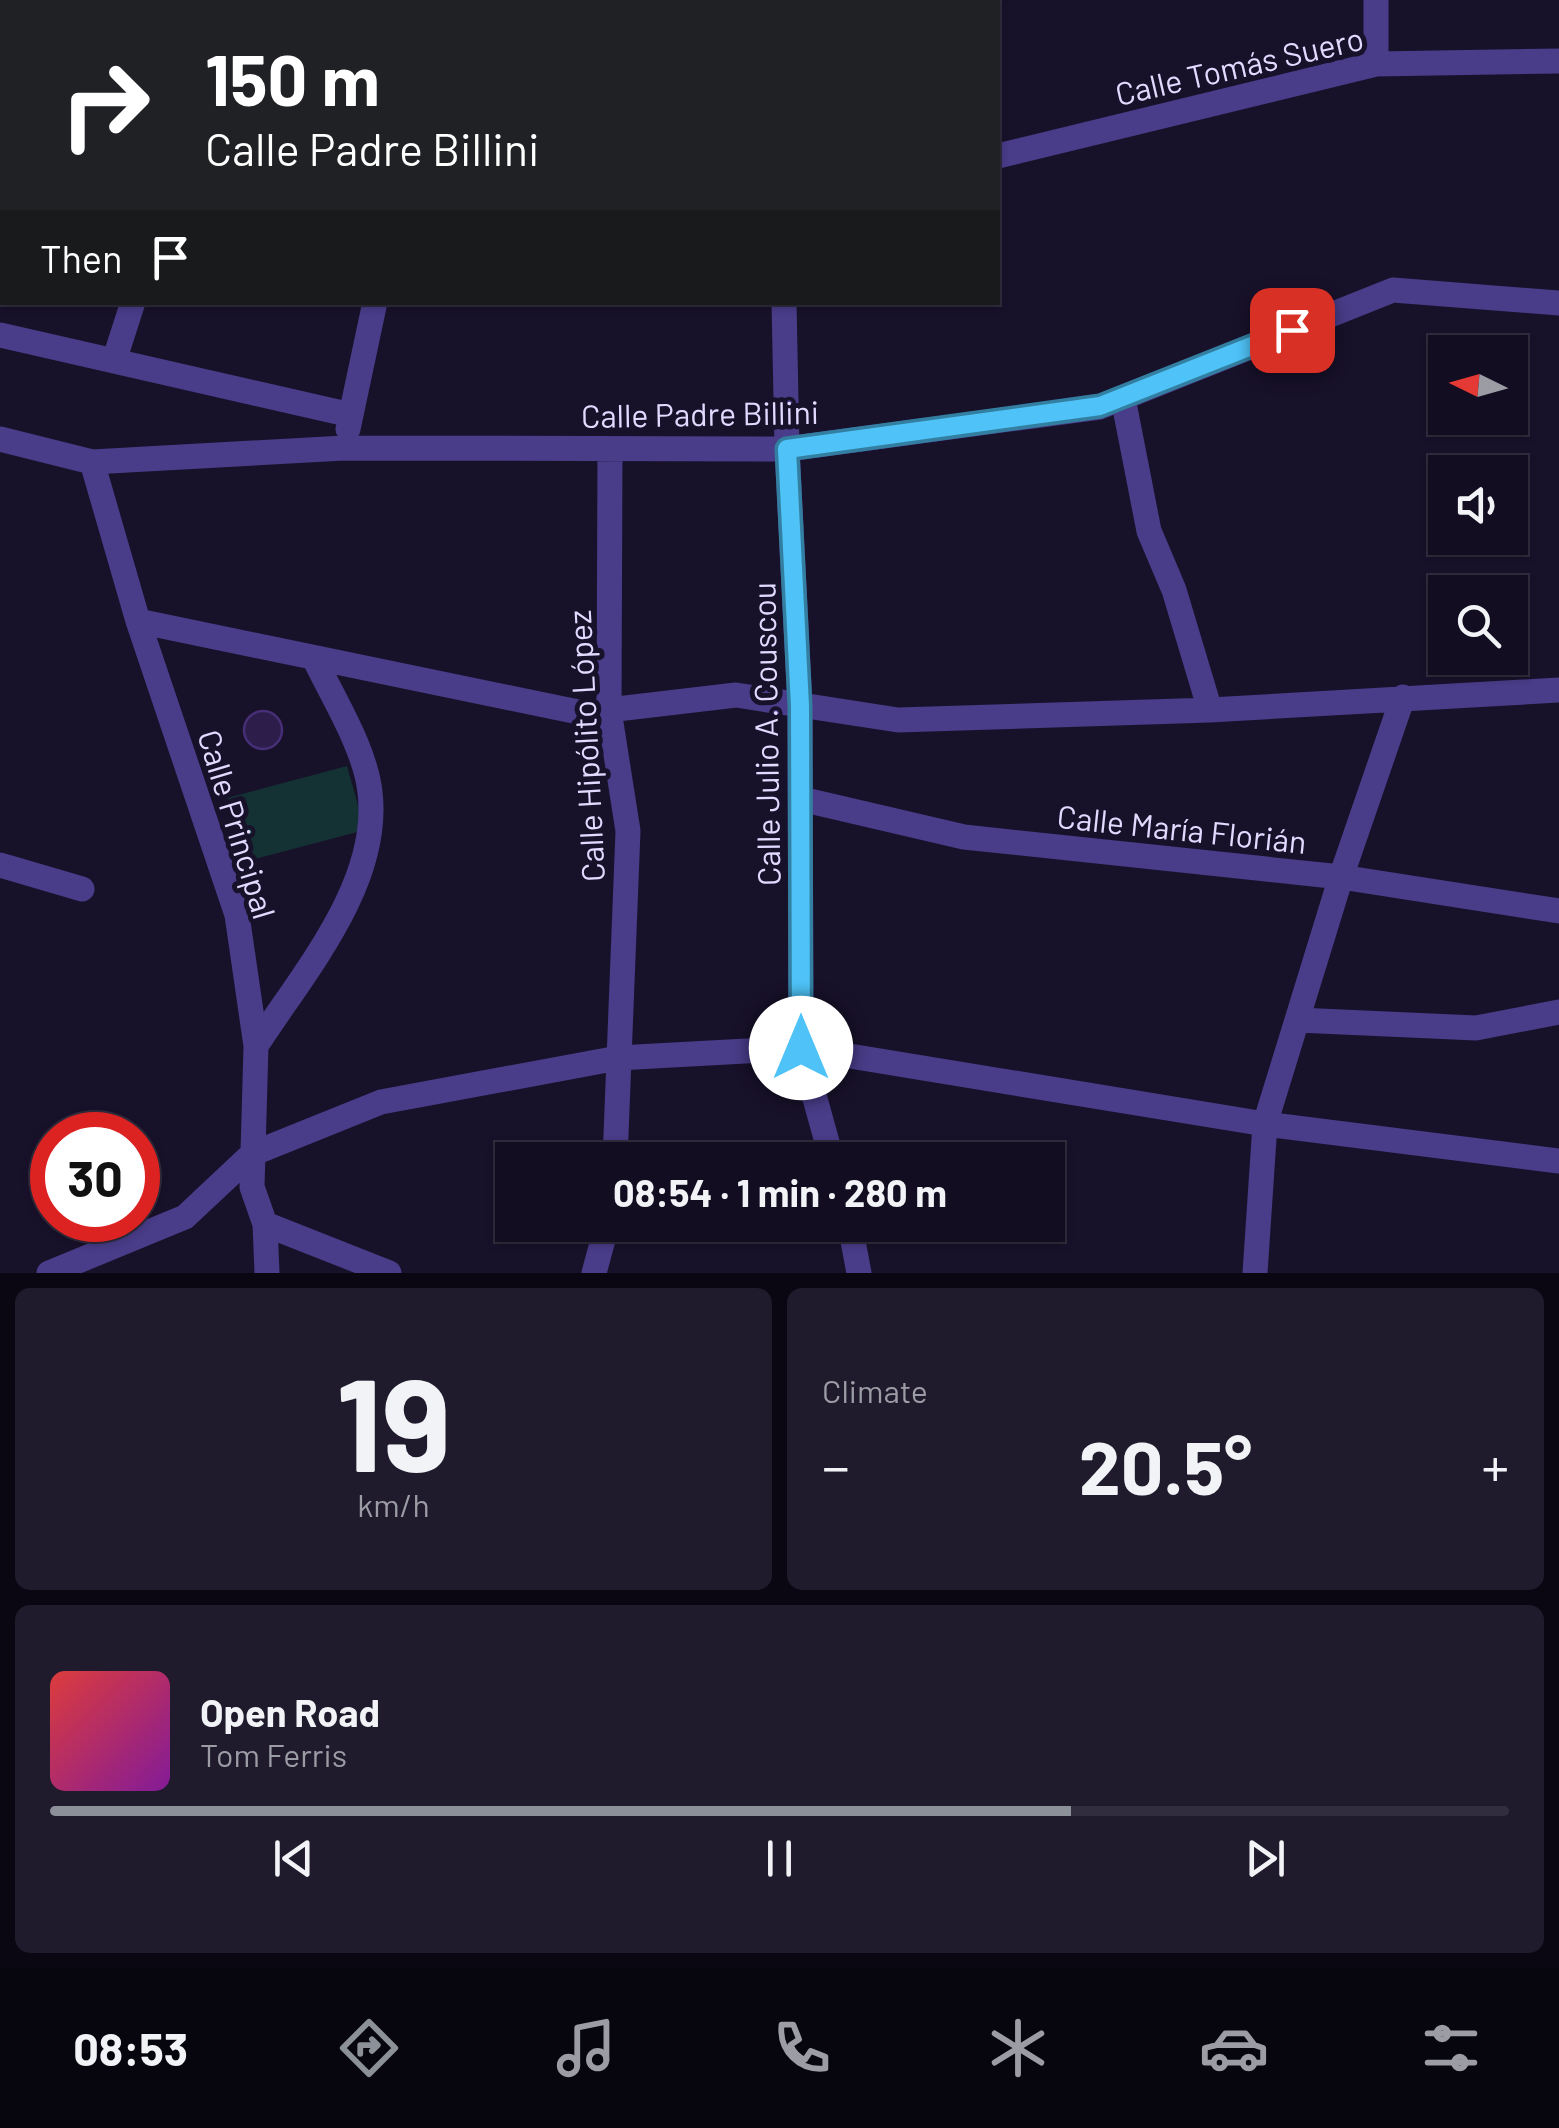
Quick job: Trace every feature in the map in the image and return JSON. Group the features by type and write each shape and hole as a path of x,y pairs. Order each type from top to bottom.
{"street":[{"path":"1376,0 1376,64"},
{"name":"Calle Tomás Suero","path":"1000,156 1376,64 1559,61"},
{"name":"Calle Padre Billini","path":"0,439 92,462 344,448 787,449 1100,406 1393,290 1559,303"},
{"path":"114,361 132,305"},
{"path":"344,448 374,305"},
{"name":"Calle Julio A. Couscou","path":"784,305 800,706 801,1048 827,1142"},
{"path":"0,335 351,415"},
{"path":"1123,398 1149,531 1174,590 1210,710"},
{"name":"Calle Hipólito López","path":"610,449 609,710 628,831 616,1142"},
{"name":"Calle Principal","path":"92,462 138,621 237,915 256,1046 252,1188 266,1224 268,1273"},
{"path":"138,621 584,713 736,695 898,720 1210,710 1559,690"},
{"path":"256,1046 354,894 371,834 370,790 350,730 314,658"},
{"path":"1255,1273 1266,1124 1341,878 1403,698"},
{"name":"Calle María Florián","path":"801,799 964,838 1341,878 1559,911"},
{"path":"0,865 82,889"},
{"path":"1297,1020 1476,1028 1559,1012"},
{"path":"49,1273 185,1217 252,1154 381,1102 618,1058 801,1048 1266,1124 1559,1161"},
{"path":"266,1224 389,1273"},
{"path":"594,1273 602,1242"},
{"path":"853,1242 859,1273"}],"green space":[{"path":"347,766 365,830 244,862 227,798"}],"building":[{"path":"263,711 277,716 282,730 277,744 263,749 249,744 244,730 249,716"}],"route":[{"path":"801,1048 800,706 787,449 1100,406 1292,330"}]}
